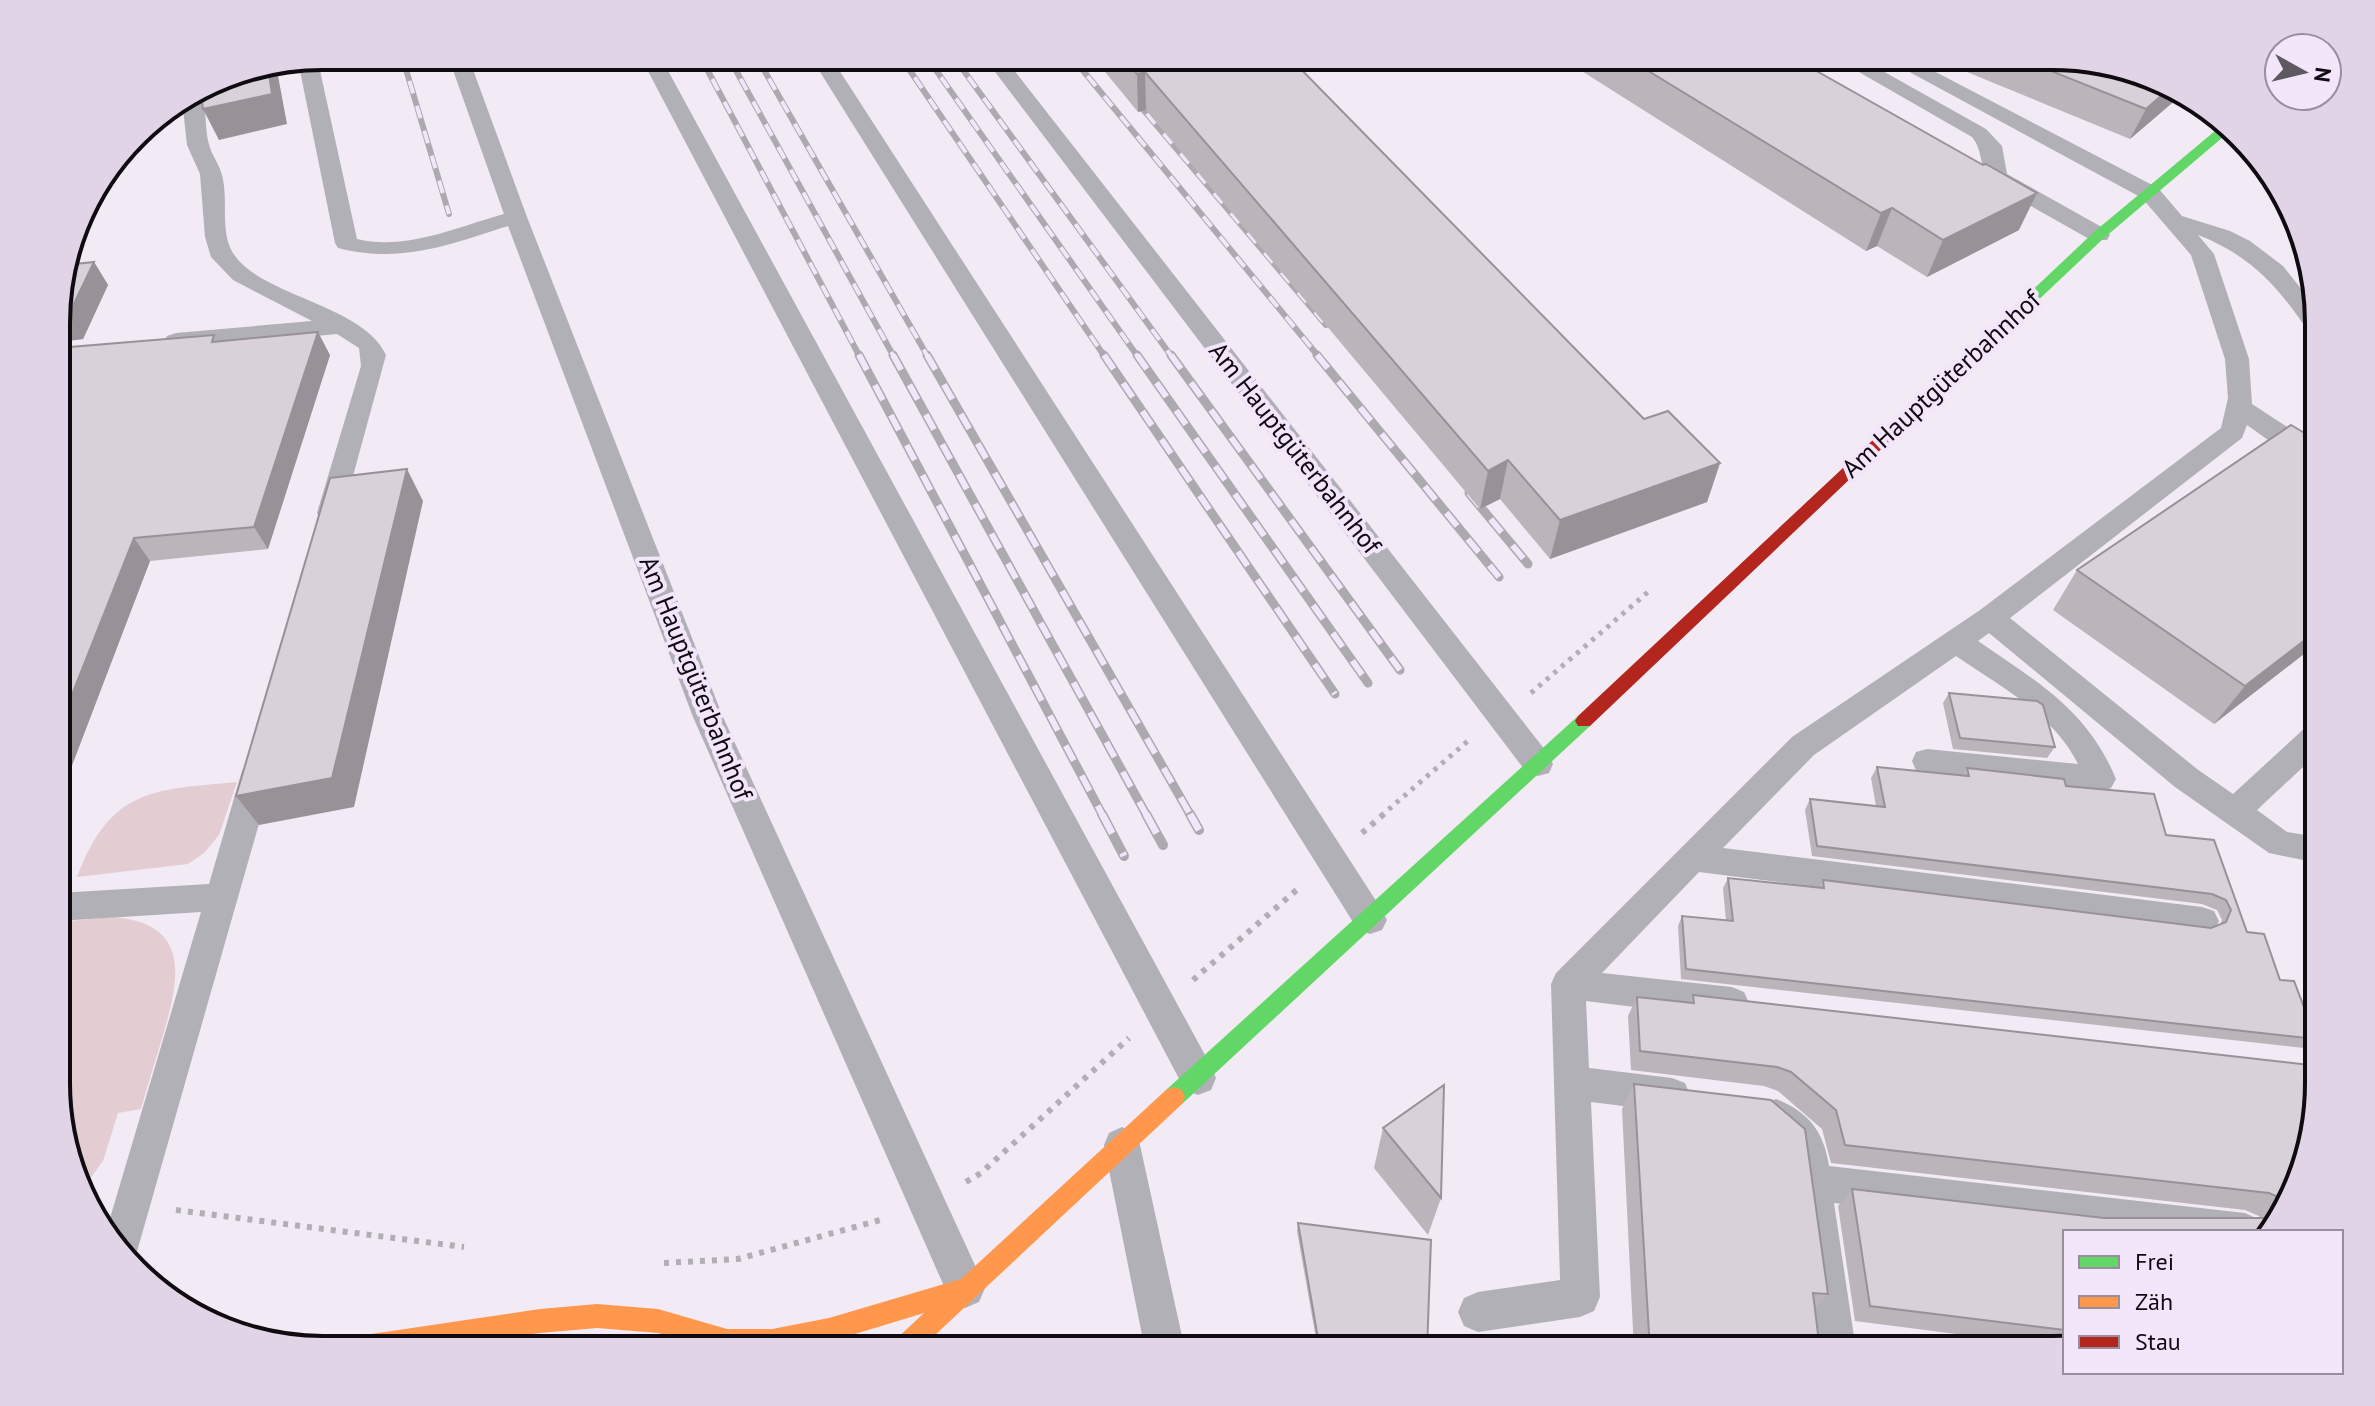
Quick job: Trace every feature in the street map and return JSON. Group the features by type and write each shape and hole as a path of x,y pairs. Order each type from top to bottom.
{"street":[{"name":"Am Hauptgüterbahnhof","path":"916,1336 1538,764 2099,235 2220,134"},
{"name":"Am Hauptgüterbahnhof","path":"799,1336 829,1330 965,1288"},
{"name":"Am Hauptgüterbahnhof","path":"435,1336 597,1316 647,1319 708,1336"}],"lane":[{"name":"Am Hauptgüterbahnhof","path":"463,70 516,217 708,717 965,1288"},
{"path":"658,70 1198,1078"},
{"path":"829,70 1370,920"},
{"name":"Am Hauptgüterbahnhof","path":"1004,70 1538,764"},
{"path":"1866,70 1979,133 1991,146 1996,176"},
{"path":"1478,1312 1580,1297 1568,984 1803,746 1990,618 2233,432 2241,398 2237,359 2202,254 2175,221 2150,193 1917,70"},
{"path":"310,71 346,243 365,250 412,246 516,217"},
{"path":"193,106 198,145 211,174 216,237 223,257 241,275 341,326 369,344 374,361 324,539"},
{"path":"1969,161 2099,235"},
{"path":"2175,221 2202,227 2269,263 2304,303"},
{"path":"149,344 341,326"},
{"path":"2239,407 2304,450"},
{"path":"1990,618 2186,778 2280,844 2304,848"},
{"path":"1927,761 2100,779 2095,764 2060,717 1956,641"},
{"path":"123,1238 268,739"},
{"path":"2234,812 2304,748"},
{"path":"1692,858 2202,921"},
{"path":"70,906 222,897"},
{"path":"1568,984 1772,1007"},
{"path":"1572,1083 1705,1099"},
{"path":"1749,1104 1764,1106 1807,1143 1834,1335"},
{"path":"1122,1145 1162,1336"},
{"path":"1813,1182 2228,1230"}],"path":[{"path":"176,1211 464,1247"},
{"path":"650,1263 738,1259 877,1222"}],"shaded area":[{"path":"237,782 219,835 204,853 188,864 77,877 104,826 120,810 138,799 181,788"},
{"path":"114,917 139,922 156,930 174,956 174,991 170,1011 141,1109 118,1113 103,1161 89,1180 72,1116 70,921"}],"building":[{"path":"1134,70 1302,70 1644,419 1668,411 1720,463 1560,520 1508,460 1488,471 1145,72 1137,74"},
{"path":"1647,70 1815,70 2037,193 1943,240 1892,208 1881,213"},
{"path":"2049,70 2085,72 2117,79 2161,95 2146,109"},
{"path":"269,76 272,94 203,109 202,101 211,96"},
{"path":"94,262 71,310 72,290 78,264"},
{"path":"318,332 254,527 134,538 70,700 70,347 214,335 212,342"},
{"path":"2291,425 2304,433 2304,641 2245,686 2077,570"},
{"path":"407,469 332,778 236,796 330,478"},
{"path":"1949,693 2037,701 2043,705 2055,747 1960,738"},
{"path":"1877,767 1969,776 1967,768 2064,779 2066,786 2154,794 2166,835 2214,840 2247,932 2264,934 2280,980 2294,981 2304,1007 2304,1038 1686,969 1682,916 1733,921 1728,878 1824,888 1823,880 2211,928 2226,922 2231,910 2226,900 2212,894 1817,846 1810,799 1885,807"},
{"path":"1693,995 2304,1064 2300,1132 2286,1180 2277,1197 2269,1193 1845,1145 1836,1110 1791,1072 1777,1067 1640,1051 1637,997 1694,1003"},
{"path":"1634,1084 1771,1100 1805,1129 1828,1294 1813,1293 1818,1335 1649,1335"},
{"path":"1444,1085 1441,1198 1383,1128"},
{"path":"1852,1189 2104,1218 2265,1218 2258,1230 2063,1230 2063,1330 1870,1306"},
{"path":"1298,1223 1431,1240 1428,1335 1317,1335"}],"railway":[{"path":"406,70 449,214"},
{"path":"707,70 860,357"},
{"path":"736,70 894,357"},
{"path":"764,70 928,357"},
{"path":"910,70 1105,357"},
{"path":"936,70 1138,357"},
{"path":"963,70 1172,357"},
{"path":"1083,70 1319,357"},
{"path":"1130,94 1326,325"},
{"path":"859,355 1103,816"},
{"path":"893,355 1147,816"},
{"path":"927,355 1191,816"},
{"path":"1104,355 1335,694"},
{"path":"1137,355 1368,683"},
{"path":"1171,355 1400,670"},
{"path":"1317,355 1499,577"},
{"path":"1469,493 1528,564"},
{"path":"1102,814 1124,856"},
{"path":"1146,814 1163,845"},
{"path":"1190,814 1199,830"}],"traffic: fast":[{"path":"1989,339 2099,235 2220,134"},
{"path":"1174,1097 1584,721"}],"traffic: slow":[{"path":"916,1336 1174,1097"},
{"path":"799,1336 829,1330 959,1290"},
{"path":"439,1336 597,1316 658,1321 709,1336"}],"traffic: jam":[{"path":"1584,721 1989,339"}]}
